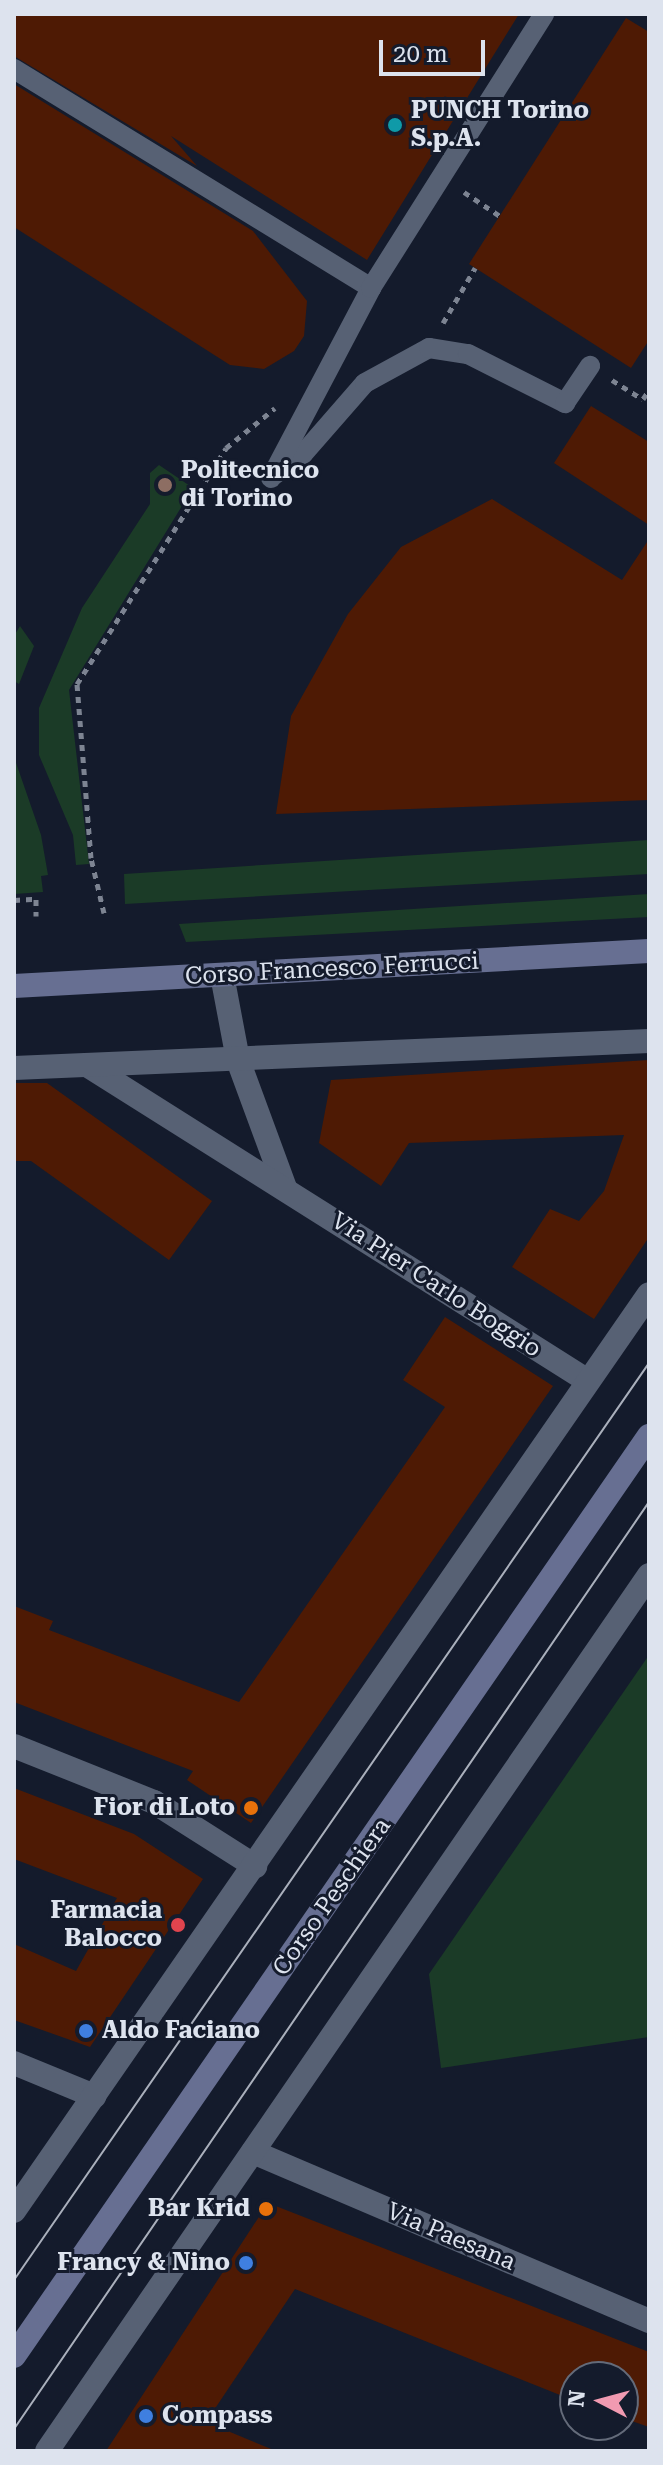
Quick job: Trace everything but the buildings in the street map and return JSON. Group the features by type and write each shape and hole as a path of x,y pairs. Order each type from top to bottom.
{"main road":[{"name":"Corso Francesco Ferrucci","path":"14,986 649,951"},
{"name":"Corso Peschiera","path":"14,2356 649,1436"}],"street":[{"path":"222,975 238,1060 285,1188"},
{"path":"14,1068 649,1041"},
{"name":"Via Pier Carlo Boggio","path":"87,1065 588,1381"},
{"path":"14,2211 649,1294"},
{"path":"47,2451 649,1575"},
{"path":"14,1746 154,1802 255,1866"},
{"path":"14,2063 94,2096"},
{"name":"Via Paesana","path":"253,2152 649,2321"}],"lane":[{"path":"544,14 371,288 271,478 303,454 365,383 429,348 468,354 565,403 590,366"},
{"path":"14,69 371,288"}],"path":[{"path":"453,185 500,216"},
{"path":"429,348 475,268"},
{"path":"590,366 643,399 649,390"},
{"path":"104,913 91,858 77,684 226,448 281,395"},
{"path":"14,900 36,899 36,916"}],"green space":[{"path":"159,465 193,488 69,690 89,864 76,865 73,835 39,755 39,708 82,608 150,504 150,473"},
{"path":"20,626 34,646 19,684 14,681 14,636"},
{"path":"14,757 41,835 48,875 41,876 43,892 14,894"},
{"path":"649,840 649,874 125,904 124,874"},
{"path":"649,894 649,917 186,942 179,924"},
{"path":"649,1655 649,2037 441,2068 429,1974"}],"tram line":[{"path":"14,2280 649,1363"},
{"path":"14,2429 649,1502"}],"place":[{"name":"PUNCH Torino S.p.A.","path":"395,125"},
{"name":"Politecnico di Torino","path":"165,485"},
{"name":"Fior di Loto","path":"251,1808"},
{"name":"Farmacia Balocco","path":"178,1925"},
{"name":"Aldo Faciano","path":"86,2031"},
{"name":"Bar Krid","path":"266,2209"},
{"name":"Francy & Nino","path":"246,2263"},
{"name":"Compass","path":"146,2416"}]}
